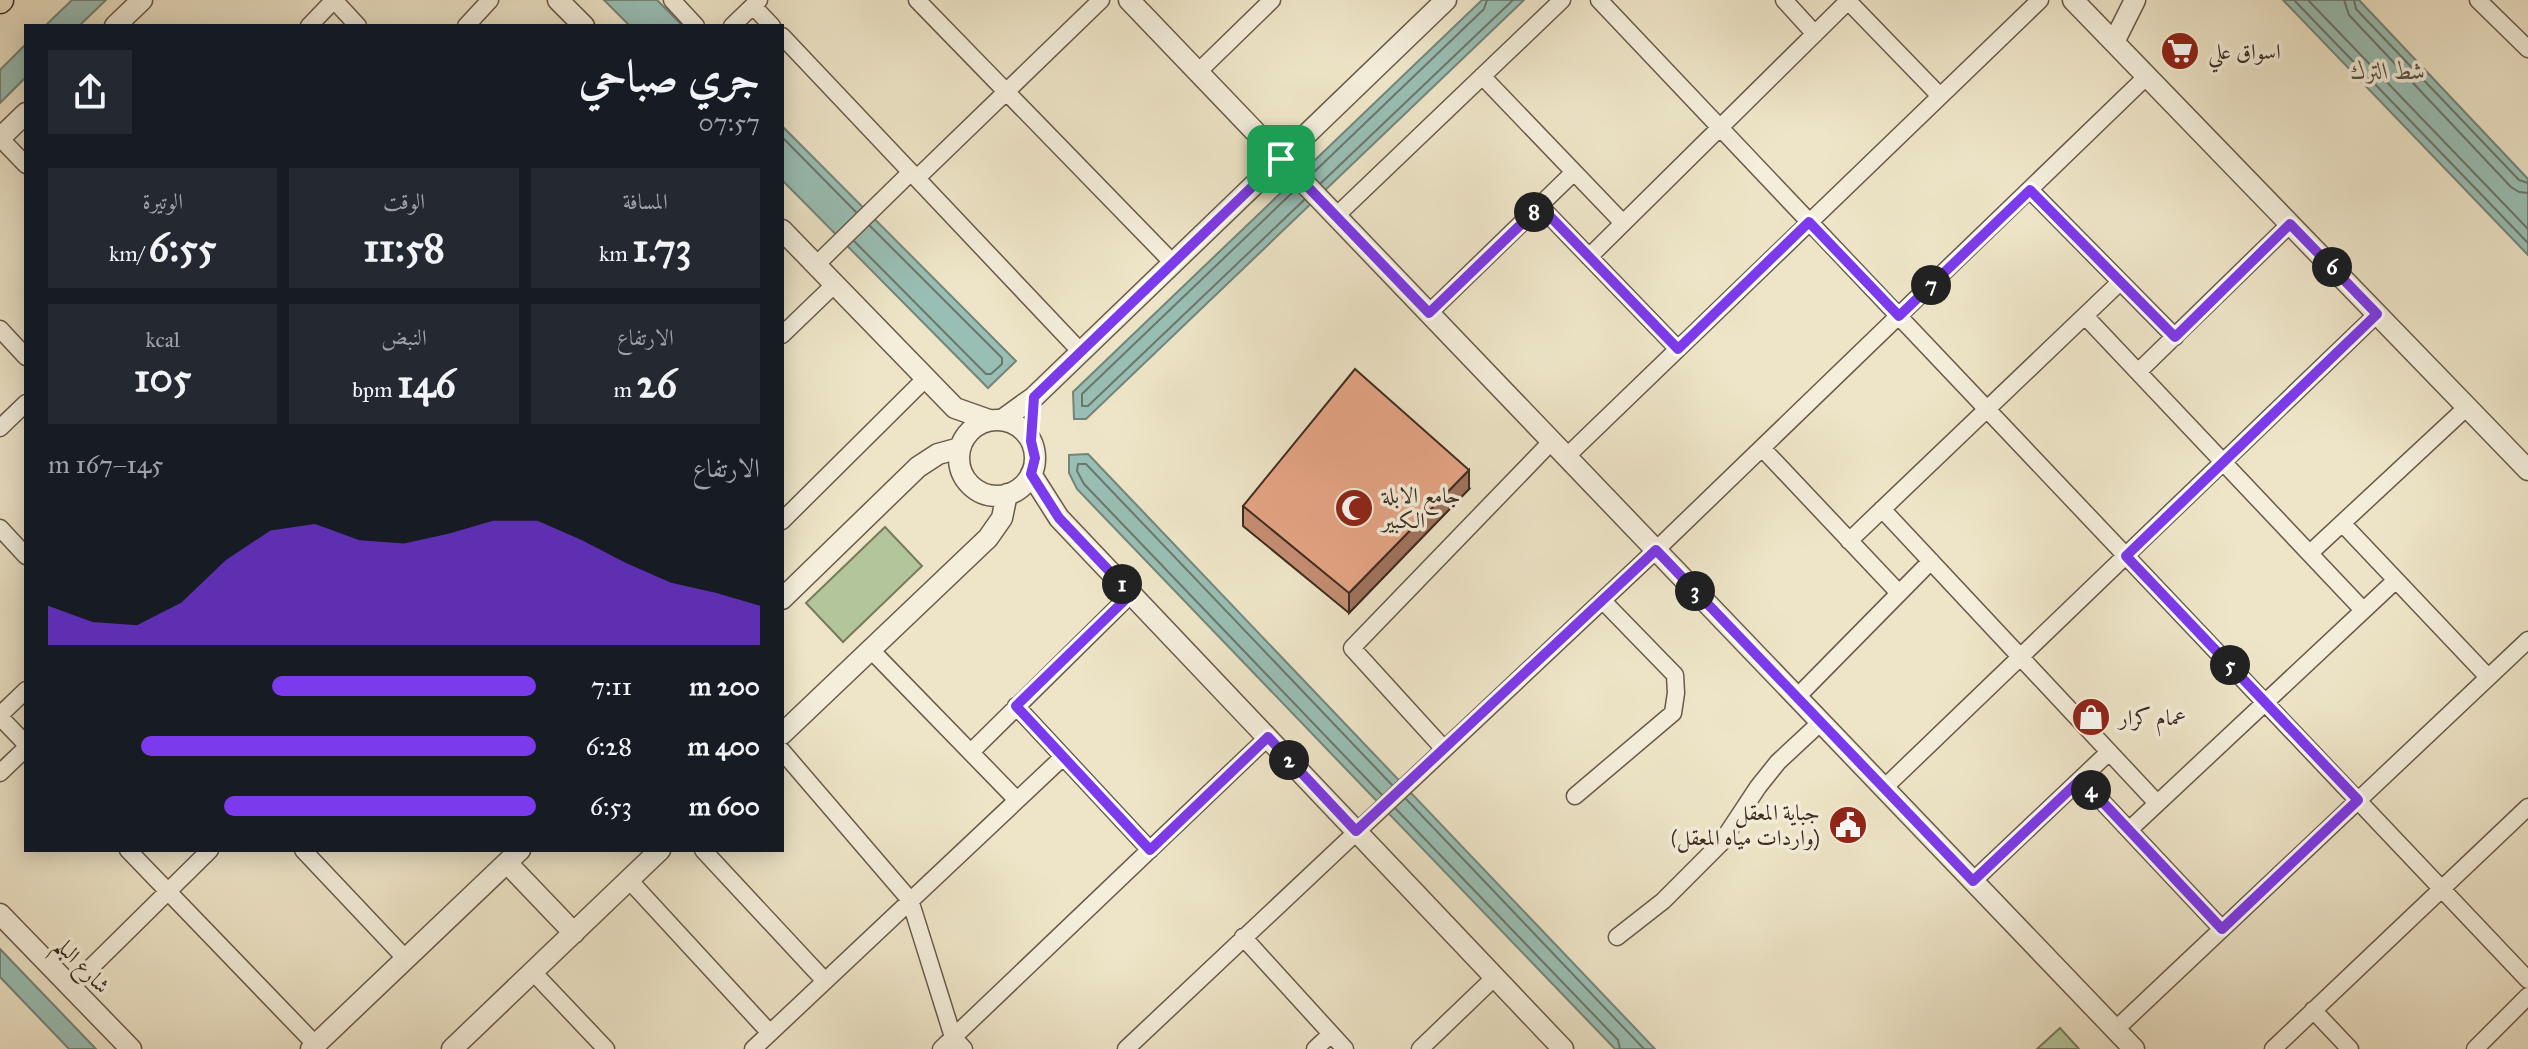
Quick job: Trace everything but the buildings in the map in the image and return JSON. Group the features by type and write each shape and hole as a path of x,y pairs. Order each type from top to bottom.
{"street":[{"path":"117,24 142,0"},
{"path":"311,24 334,0 356,24"},
{"path":"468,24 490,0"},
{"path":"558,0 582,24"},
{"path":"672,0 694,24"},
{"path":"917,0 1173,263"},
{"path":"816,265 1007,91 1101,0"},
{"path":"1129,0 2134,1049"},
{"path":"1198,72 1272,0"},
{"path":"785,591 918,467 938,454 961,445 969,432 1034,397 1446,0"},
{"path":"1336,216 1562,0"},
{"path":"1599,0 2528,980"},
{"path":"1784,0 1815,34"},
{"path":"1589,257 1848,0 1940,96"},
{"path":"1566,457 2040,0"},
{"path":"2073,0 2528,470"},
{"path":"2114,42 2135,0"},
{"path":"2478,0 2528,49"},
{"path":"734,24 756,3 771,24"},
{"path":"784,38 1081,352"},
{"path":"1482,76 1623,223"},
{"path":"1126,1049 1603,601 2147,76"},
{"path":"24,115 0,138 24,163"},
{"path":"1429,313 1573,173"},
{"path":"2030,190 2175,337"},
{"path":"1540,206 1678,349"},
{"path":"2138,372 2290,224"},
{"path":"784,232 955,408 1014,423 1031,441"},
{"path":"1849,541 2120,282"},
{"path":"784,333 835,284"},
{"path":"1884,788 2377,314"},
{"path":"2085,316 2363,610"},
{"path":"0,329 24,355"},
{"path":"784,519 926,378"},
{"path":"784,732 988,538 1002,518 1012,492 1031,474 1035,458 1031,441 1034,397"},
{"path":"0,428 24,405"},
{"path":"2310,553 2467,407"},
{"path":"955,408 961,445 959,459 966,480 984,494 995,496 1012,492 1059,518"},
{"path":"1444,749 1352,648 1552,441"},
{"path":"1762,448 1899,593"},
{"path":"1031,474 1059,518 1563,1049"},
{"path":"1882,509 2157,803"},
{"path":"2342,523 2488,677"},
{"path":"0,528 24,554"},
{"path":"1797,697 1931,561"},
{"path":"2129,830 2396,580"},
{"path":"971,752 1131,594"},
{"path":"1575,796 1673,713 1675,703 1675,675 1603,601"},
{"path":"2115,1030 2528,640"},
{"path":"871,650 1017,800"},
{"path":"24,692 0,716 24,744"},
{"path":"1016,706 1150,850"},
{"path":"1617,937 1663,901 1721,843 1771,770 1821,722"},
{"path":"784,753 910,900 953,1045 1268,737"},
{"path":"0,773 24,748"},
{"path":"1973,881 2109,752"},
{"path":"753,1049 1063,757"},
{"path":"2081,779 2222,929"},
{"path":"2273,1049 2528,807"},
{"path":"130,852 313,1047 406,959 507,854 574,933"},
{"path":"71,987 208,852"},
{"path":"305,852 406,959"},
{"path":"452,1049 658,852"},
{"path":"705,852 825,981"},
{"path":"629,880 770,1033"},
{"name":"شارع البلم","path":"0,914 131,1049"},
{"path":"1243,937 1345,1049"},
{"path":"533,972 606,1049"},
{"path":"1420,1049 1495,977"},
{"path":"2475,1049 2528,996"},
{"path":"2313,1010 2350,1049"},
{"path":"1315,1049 1331,1034"}],"green space":[{"path":"885,527 922,566 843,642 806,603"},
{"path":"2060,1028 2079,1049 2037,1049"}],"water":[{"path":"72,0 106,0 81,24 47,24"},
{"path":"604,0 657,0 681,24 628,24"},
{"path":"1482,0 1524,0 1086,419 1074,419 1073,392"},
{"name":"شط الترك","path":"2283,0 2359,0 2528,179 2528,255"},
{"path":"24,46 24,79 0,103 0,70"},
{"path":"784,128 1016,361 988,388 784,182"},
{"path":"1088,454 1655,1049 1615,1049 1077,489 1069,473 1069,455"},
{"path":"0,949 96,1049 69,1049 0,977"}],"place":[{"name":"اسواق علي","path":"2180,51"},
{"name":"جامع الابلة الكبير","path":"1354,508"},
{"name":"عمام كرار","path":"2091,717"},
{"name":"جباية المعقل (واردات مياه المعقل)","path":"1848,825"}],"route":[{"path":"1281,159 1429,313 1540,206 1678,349 1809,222 1899,316 2030,190 2175,337 2290,224 2377,314 2126,556 2358,800 2222,929 2081,779 1973,881 1656,550 1356,831 1268,737 1150,850 1016,706 1131,594 1059,518 1031,474 1035,458 1031,441 1034,397 1281,159"}]}
